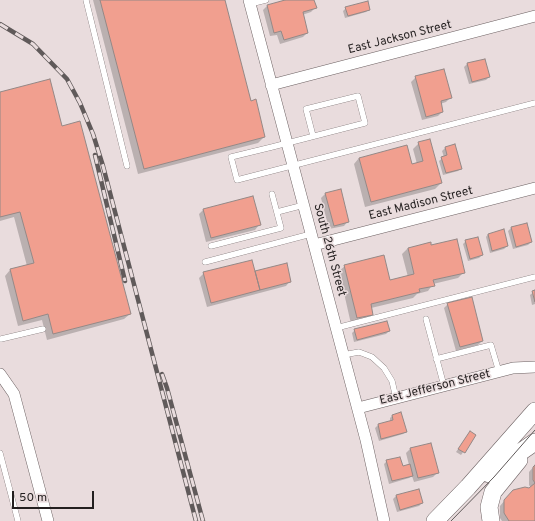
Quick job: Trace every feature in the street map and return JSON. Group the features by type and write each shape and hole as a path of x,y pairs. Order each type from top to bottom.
{"main road":[{"path":"435,521 535,411"},
{"path":"444,521 487,476 535,442"},
{"path":"491,521 489,499 493,492 535,442"}],"street":[{"name":"South 26th Street","path":"250,2 358,408 384,521"},
{"name":"East Jackson Street","path":"271,85 535,16"},
{"name":"East Madison Street","path":"314,245 535,188"},
{"name":"East Jefferson Street","path":"358,408 499,372 535,359"},
{"name":"East Jefferson Street","path":"513,368 535,367"},
{"path":"0,374 14,394 48,521"},
{"name":"South 26th Street","path":"382,507 392,521"}],"lane":[{"path":"86,0 127,166"},
{"path":"250,2 266,0"},
{"path":"313,136 306,109 358,96 365,123 231,157 237,180 535,103"},
{"path":"211,246 281,228 272,194"},
{"path":"277,212 304,205"},
{"path":"205,262 311,234"},
{"path":"336,328 535,277"},
{"path":"426,319 444,386"},
{"path":"0,339 43,329"},
{"path":"436,359 492,345 499,372"},
{"path":"343,354 359,352 372,357 384,368 392,381 396,398"},
{"path":"0,453 18,521"}],"building":[{"path":"100,0 225,0 251,101 256,99 265,137 144,169"},
{"path":"285,0 314,0 317,8 303,12 308,33 284,40 281,31 274,33 267,5"},
{"path":"368,1 370,10 348,16 345,7"},
{"path":"485,59 490,77 472,82 467,63"},
{"path":"444,69 452,98 441,101 443,112 426,117 415,76"},
{"path":"50,79 62,126 80,121 131,314 53,334 48,314 23,321 10,269 34,263 20,212 0,217 0,92"},
{"path":"430,139 442,183 371,202 359,158 407,145 412,164 423,161 418,142"},
{"path":"455,144 462,169 446,173 441,157 447,155 445,147"},
{"path":"341,189 349,222 334,226 325,193"},
{"path":"253,196 261,225 211,238 203,209"},
{"path":"527,223 532,242 516,247 511,227"},
{"path":"504,229 508,246 492,251 488,234"},
{"path":"478,237 483,255 470,259 465,240"},
{"path":"457,239 465,273 433,280 435,286 419,289 420,292 371,304 373,315 357,318 344,265 384,255 390,280 414,274 408,248 431,242 431,245"},
{"path":"252,260 260,290 211,303 203,272"},
{"path":"287,263 291,282 260,290 255,271"},
{"path":"535,290 535,302 532,291"},
{"path":"472,297 483,341 460,347 447,303"},
{"path":"387,321 390,331 357,340 354,329"},
{"path":"401,412 407,432 381,439 378,424 393,420 392,415"},
{"path":"470,431 476,435 465,453 458,449"},
{"path":"431,443 439,473 418,478 410,448"},
{"path":"400,457 403,466 410,464 413,476 392,481 386,460"},
{"path":"535,465 535,483 533,480 533,467"},
{"path":"535,483 535,521 509,521 504,513 504,500 513,490 525,487 529,488"},
{"path":"419,489 423,503 400,510 396,495"}],"tram line":[{"path":"451,521 494,477 535,430"}],"railway":[{"path":"0,24 33,44 67,79 80,103 93,134 103,166 196,521"},
{"path":"95,155 125,281"},
{"path":"162,374 203,521"}]}
